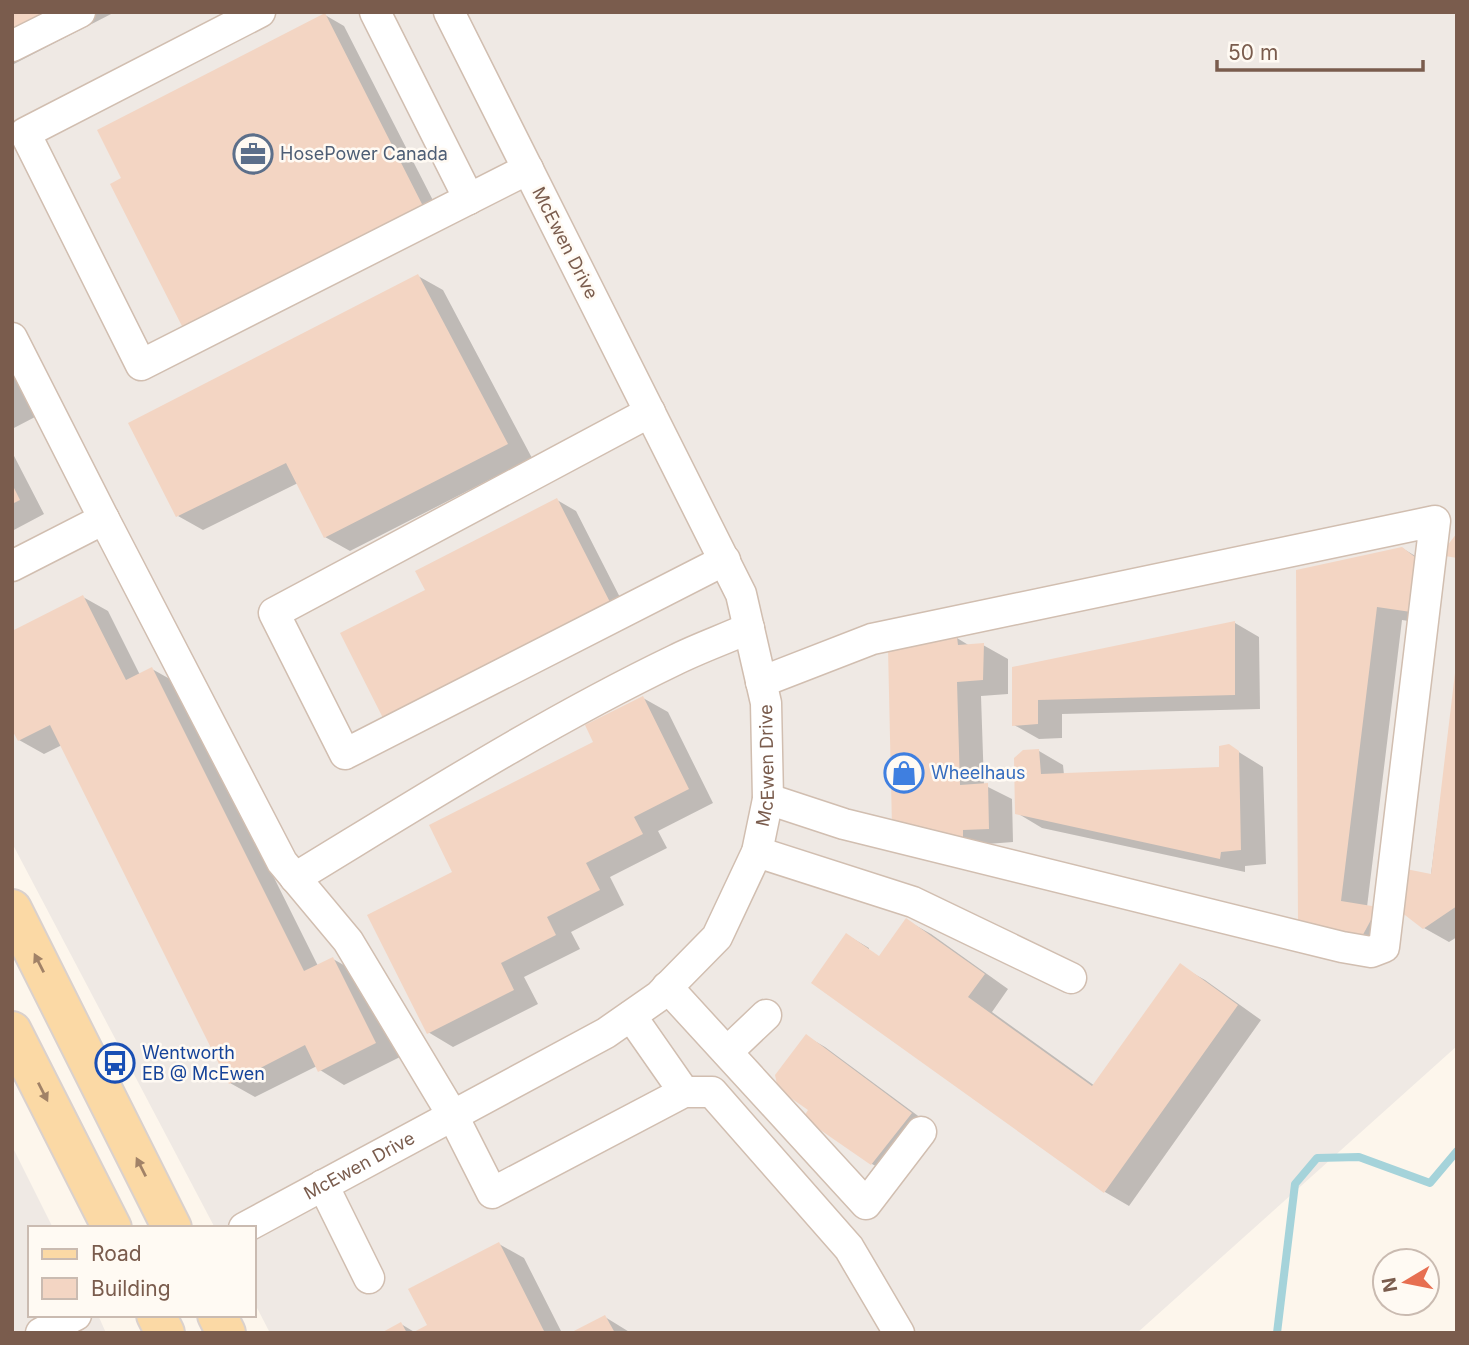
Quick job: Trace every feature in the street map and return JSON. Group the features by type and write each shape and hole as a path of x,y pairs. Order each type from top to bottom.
{"main road":[{"path":"12,909 171,1226"},
{"path":"12,1031 111,1226"},
{"path":"157,1317 165,1333"},
{"path":"218,1317 226,1333"}],"street":[{"path":"12,46 80,12"},
{"path":"260,12 26,133 141,365 528,169"},
{"path":"375,12 469,199"},
{"name":"McEwen Drive","path":"248,1226 606,1033 659,996 717,937 757,852 768,799 766,703 741,594 449,12"},
{"path":"12,338 282,862 348,941 453,1116 492,1193 684,1092 712,1092 849,1248 899,1333"},
{"path":"650,412 274,613 345,754 724,560"},
{"path":"12,566 104,519"},
{"path":"761,682 872,639 1436,522 1384,947 1371,952 1342,947 844,824 768,799"},
{"path":"295,878 477,767 589,705 676,659 749,628"},
{"path":"757,852 913,902 1071,978"},
{"path":"667,987 866,1204 921,1132"},
{"path":"726,1052 766,1015"},
{"path":"631,1016 684,1092"},
{"path":"323,1185 369,1278"},
{"path":"41,1333 72,1317"}],"shaded area":[{"path":"12,12 1457,12 1457,1046 1137,1333 270,1333 256,1306 256,1226 214,1226 12,843"},
{"path":"12,1146 52,1226 28,1226 28,1317 99,1317 106,1333 12,1333"}],"building":[{"path":"12,12 77,12 12,45"},
{"name":"HosePower Canada","path":"325,13 425,210 185,332 110,184 121,178 97,130"},
{"path":"418,274 508,444 324,538 286,463 176,517 128,423"},
{"path":"12,484 20,500 12,504"},
{"path":"557,498 612,606 385,722 340,633 425,590 415,571"},
{"path":"1457,533 1457,558 1445,556 1447,546"},
{"path":"1402,547 1420,561 1411,612 1377,607 1341,901 1378,907 1359,942 1298,922 1296,570"},
{"path":"83,595 126,680 152,667 304,971 333,957 376,1043 318,1072 305,1045 229,1084 50,725 18,741 12,730 12,631"},
{"path":"1235,621 1235,695 1038,700 1038,724 1012,726 1012,667"},
{"path":"957,637 958,645 984,643 983,680 957,682 960,785 988,783 989,829 963,830 963,840 892,827 888,648"},
{"path":"1455,673 1457,906 1423,929 1401,912 1406,869 1431,874"},
{"path":"643,696 689,789 634,817 643,834 586,863 600,890 547,917 556,935 501,963 514,990 427,1034 367,915 452,872 429,825 593,742 585,725"},
{"path":"1229,744 1239,751 1241,850 1221,852 1220,859 1015,814 1014,758 1023,750 1039,749 1041,774 1219,767 1219,746"},
{"path":"906,918 985,974 968,997 1092,1086 1180,963 1238,1005 1104,1193 811,983 846,933 879,956"},
{"path":"806,1034 912,1113 871,1165 803,1118 808,1110 778,1089 775,1075"},
{"path":"499,1242 545,1333 412,1333 427,1325 408,1289"},
{"path":"605,1315 615,1333 570,1333"},
{"path":"401,1322 407,1333 381,1333"}],"waterway":[{"path":"1277,1333 1295,1184 1317,1158 1359,1157 1430,1183 1457,1151"}],"place":[{"name":"HosePower Canada","path":"253,154"},
{"name":"Wheelhaus","path":"904,773"},
{"name":"Wentworth EB @ McEwen","path":"115,1063"}]}
